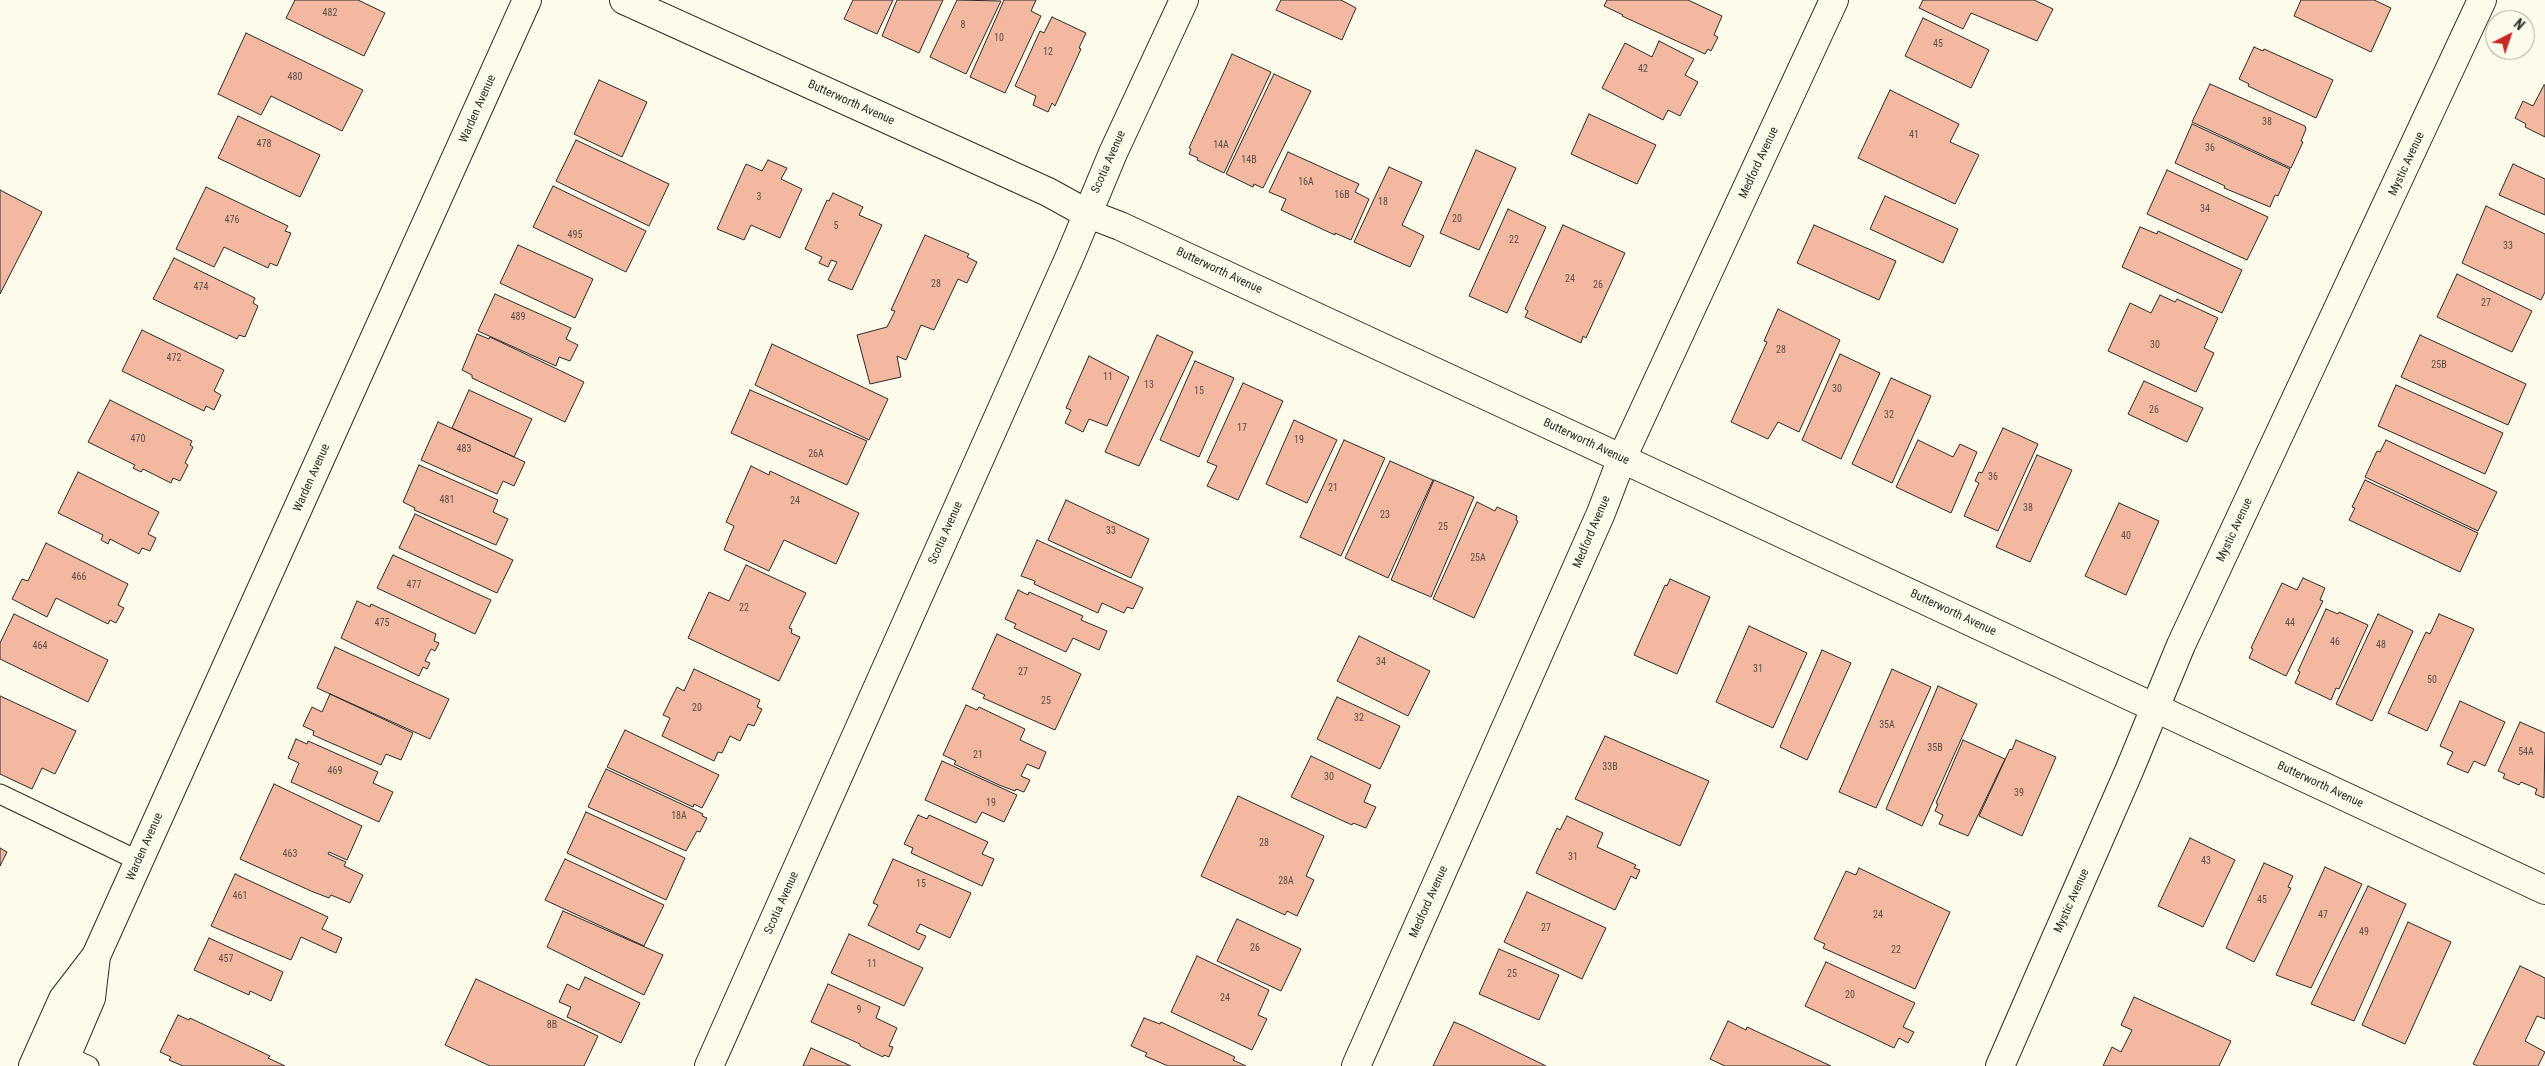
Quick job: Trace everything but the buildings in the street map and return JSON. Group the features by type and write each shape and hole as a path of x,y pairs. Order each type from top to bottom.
{"street":[{"name":"Warden Avenue","path":"33,1066 63,999 96,956 527,0"},
{"name":"Butterworth Avenue","path":"624,0 1048,192 1086,213 1120,226 1622,458 2545,890"},
{"name":"Scotia Avenue","path":"709,1066 1054,292 1086,213 1184,0"},
{"name":"Medford Avenue","path":"1356,1066 1601,513 1622,458 1834,0"},
{"name":"Mystic Avenue","path":"2000,1066 2130,770 2181,645 2482,0"},
{"name":"Warden Avenue","path":"73,1063 91,998 96,956"}],"lane":[{"path":"0,794 139,861"}]}
